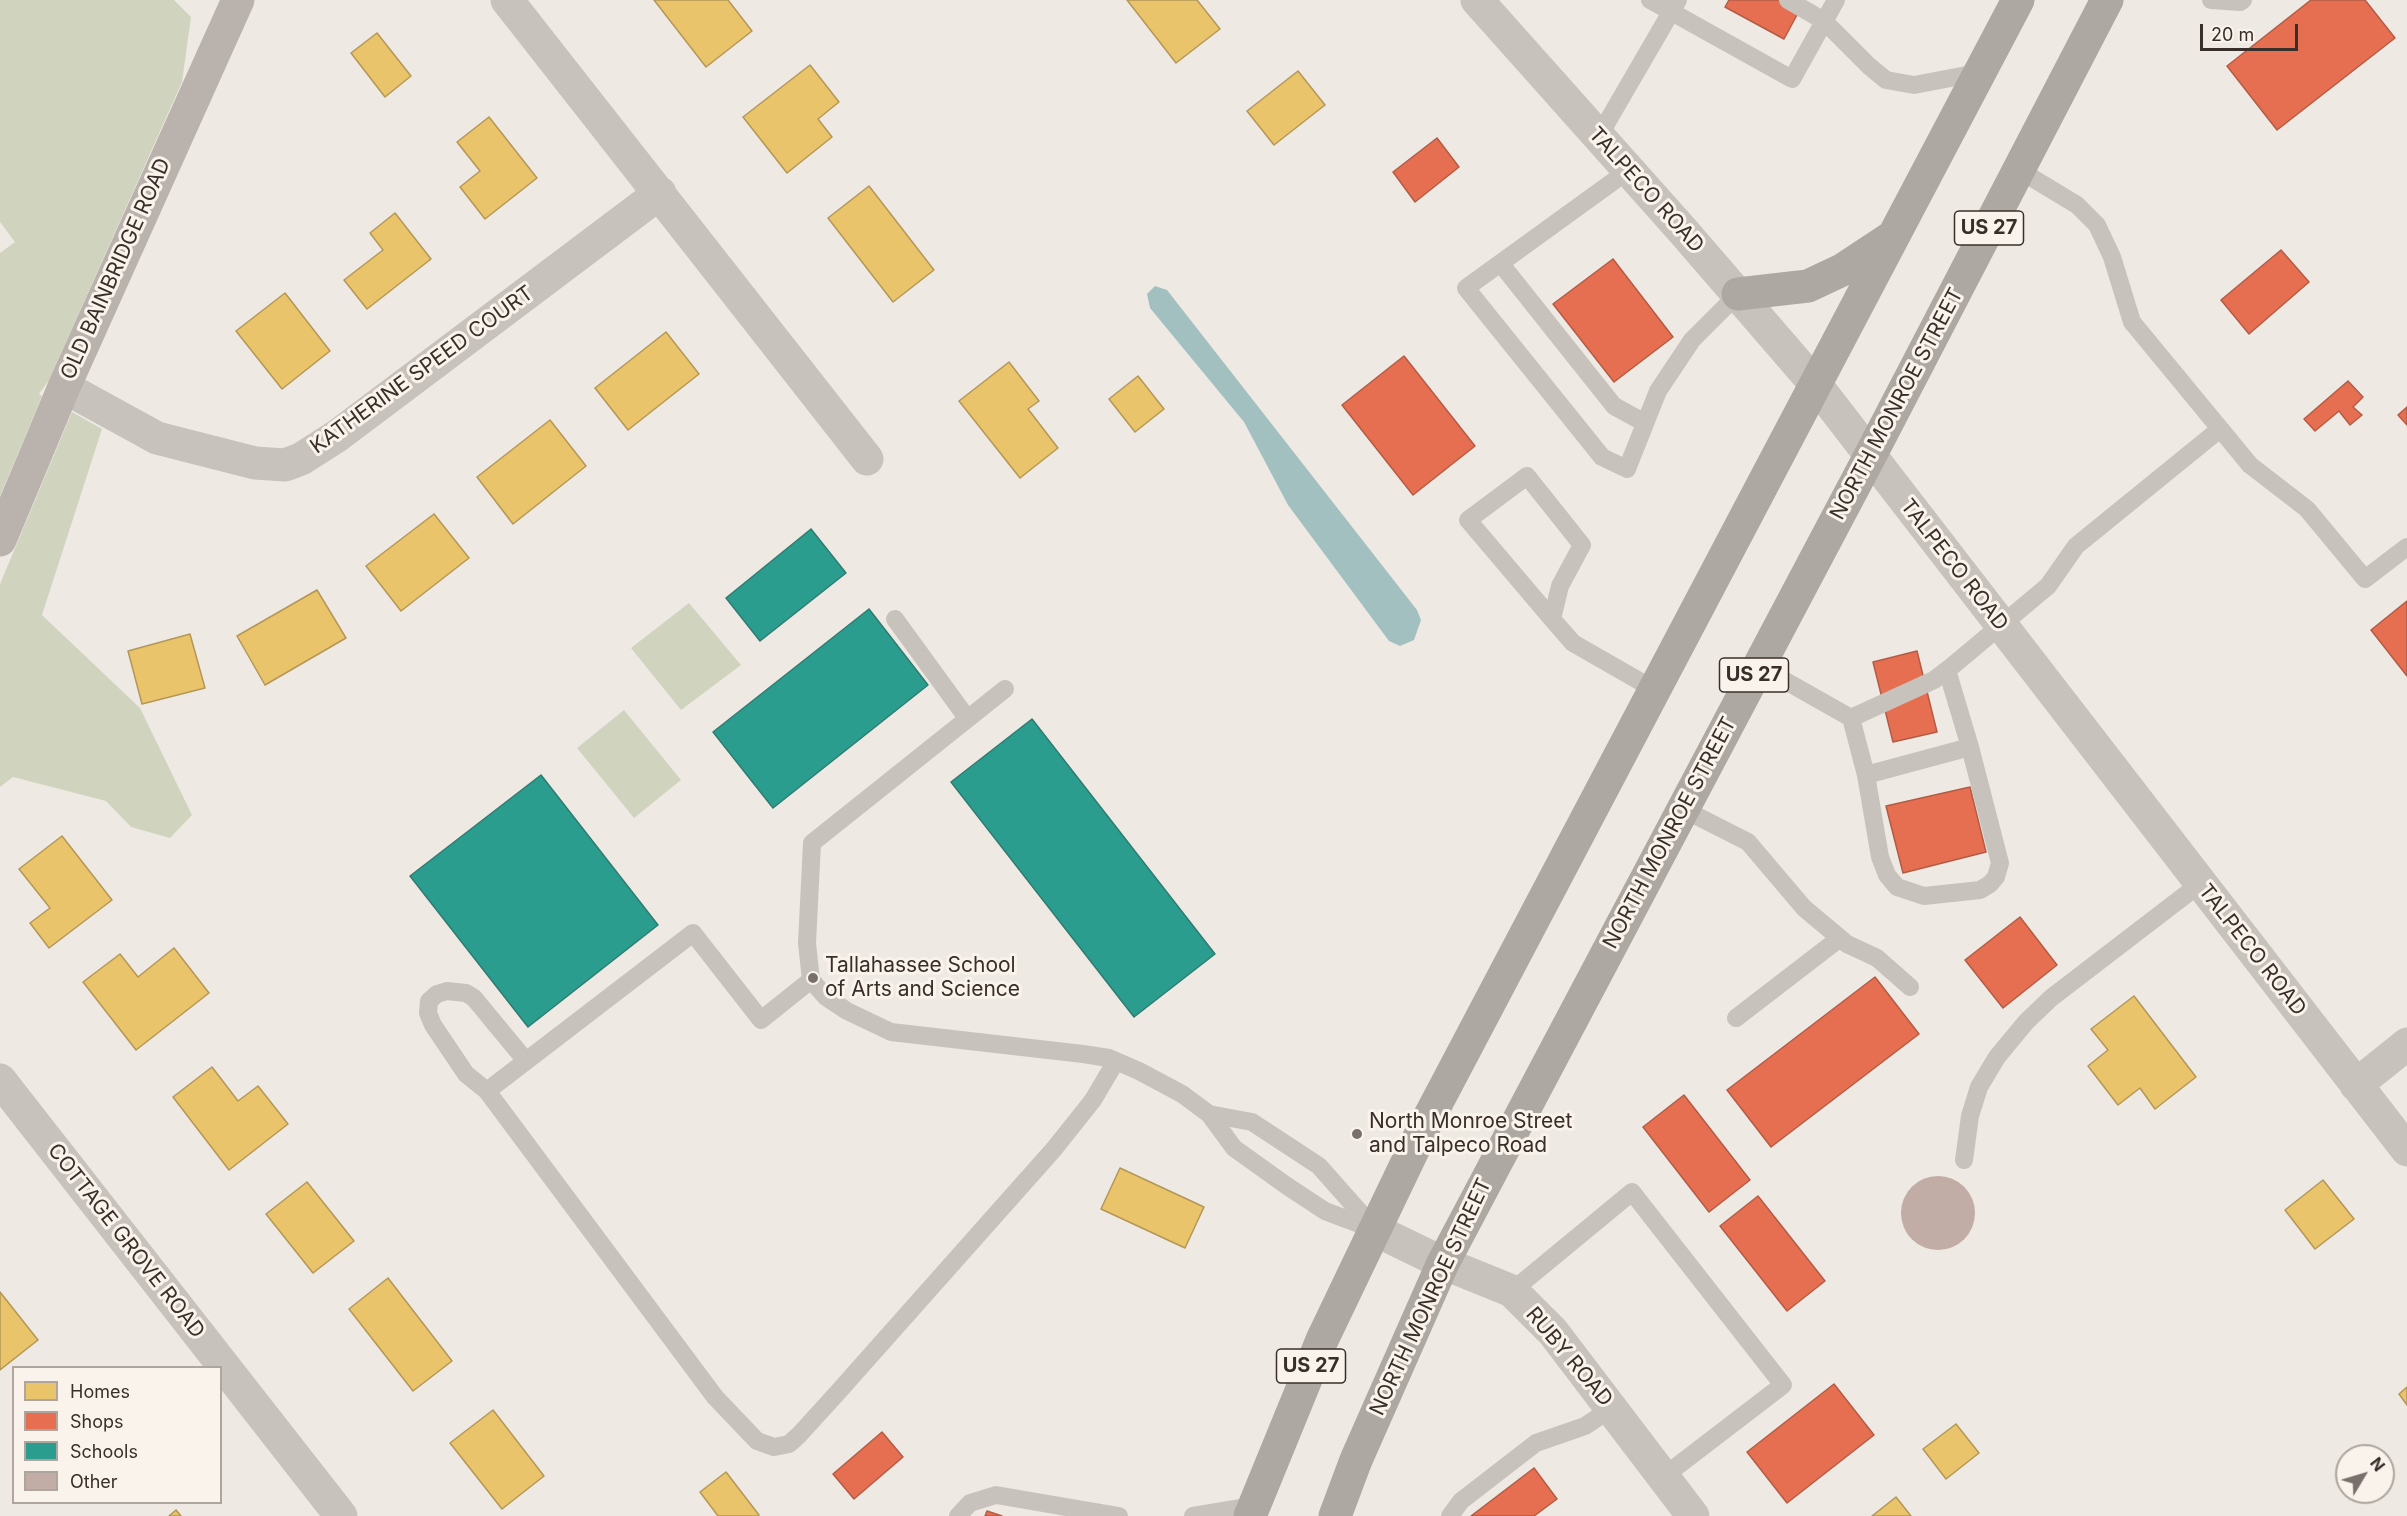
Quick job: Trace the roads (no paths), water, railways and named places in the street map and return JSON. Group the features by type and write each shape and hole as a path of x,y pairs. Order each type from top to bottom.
{"highway":[{"name":"US 27","path":"1251,1511 1322,1340 1424,1127 1816,385 1977,73 2018,0"},
{"name":"NORTH MONROE STREET","path":"1335,1516 1360,1449 1443,1263 1870,456 2107,0"},
{"path":"1738,294 1808,286 1842,270 1894,236"}],"main road":[{"name":"OLD BAINBRIDGE ROAD","path":"0,540 64,387 238,0"}],"street":[{"path":"507,0 867,459"},
{"name":"TALPECO ROAD","path":"1477,0 1816,385 2407,1150"},
{"name":"KATHERINE SPEED COURT","path":"64,387 157,438 255,463 285,465 301,459 337,436 660,194"},
{"path":"2356,1085 2407,1044"},
{"name":"COTTAGE GROVE ROAD","path":"0,1080 341,1516"},
{"name":"RUBY ROAD","path":"1375,1230 1443,1263 1512,1291 1553,1332 1693,1516"}],"lane":[{"path":"1650,0 1675,6 1792,80 1836,0"},
{"path":"1788,0 1824,21 1886,80 1914,85 1977,73"},
{"path":"2211,0 2240,2 2243,0"},
{"path":"1599,136 1675,6"},
{"path":"1629,170 1466,288 1602,457 1627,469 1658,391 1692,340 1738,294"},
{"path":"2019,170 2078,205 2097,225 2112,257 2132,322 2250,465 2307,509 2365,579 2407,547"},
{"path":"1501,264 1614,406 1645,423"},
{"path":"1851,718 1934,680 1947,670 2048,586 2076,546 2220,429"},
{"path":"1552,619 1560,586 1582,545 1527,476 1468,520 1552,619 1573,643 1655,690"},
{"path":"895,620 967,718"},
{"path":"1759,666 1851,718 1866,775 1880,857 1887,875 1897,887 1924,897 1980,890 1996,877 2000,863 1947,670"},
{"path":"1005,689 812,843 807,943 812,980 826,997 847,1011 891,1032 1083,1054 1116,1061 1155,1078 1209,1114 1234,1148 1287,1186 1325,1211 1375,1230"},
{"path":"1866,775 1970,747"},
{"path":"1683,809 1748,842 1804,908 1840,938 1877,958 1910,987"},
{"path":"1965,1160 1970,1116 1979,1087 1997,1057 2026,1022 2051,998 2200,883"},
{"path":"487,1091 693,933 761,1020 812,980"},
{"path":"1736,1018 1840,938"},
{"path":"526,1061 474,998 456,991 437,994 429,1001 428,1013 433,1025 466,1074 487,1091 715,1397 757,1442 781,1447 799,1436 1054,1149 1093,1100 1116,1061"},
{"path":"1209,1114 1252,1122 1319,1166 1375,1230"},
{"path":"1512,1291 1632,1192 1783,1385 1663,1477"},
{"path":"1450,1516 1461,1501 1536,1443 1585,1426 1612,1408"},
{"path":"958,1516 970,1503 996,1495 1119,1516"},
{"path":"1193,1516 1251,1511"}],"water":[{"path":"1155,286 1167,290 1417,610 1421,620 1414,640 1400,646 1389,641 1288,505 1244,422 1150,308 1147,294"}],"place":[{"name":"Tallahassee School of Arts and Science","path":"813,978"},
{"name":"North Monroe Street and Talpeco Road","path":"1357,1134"}]}
